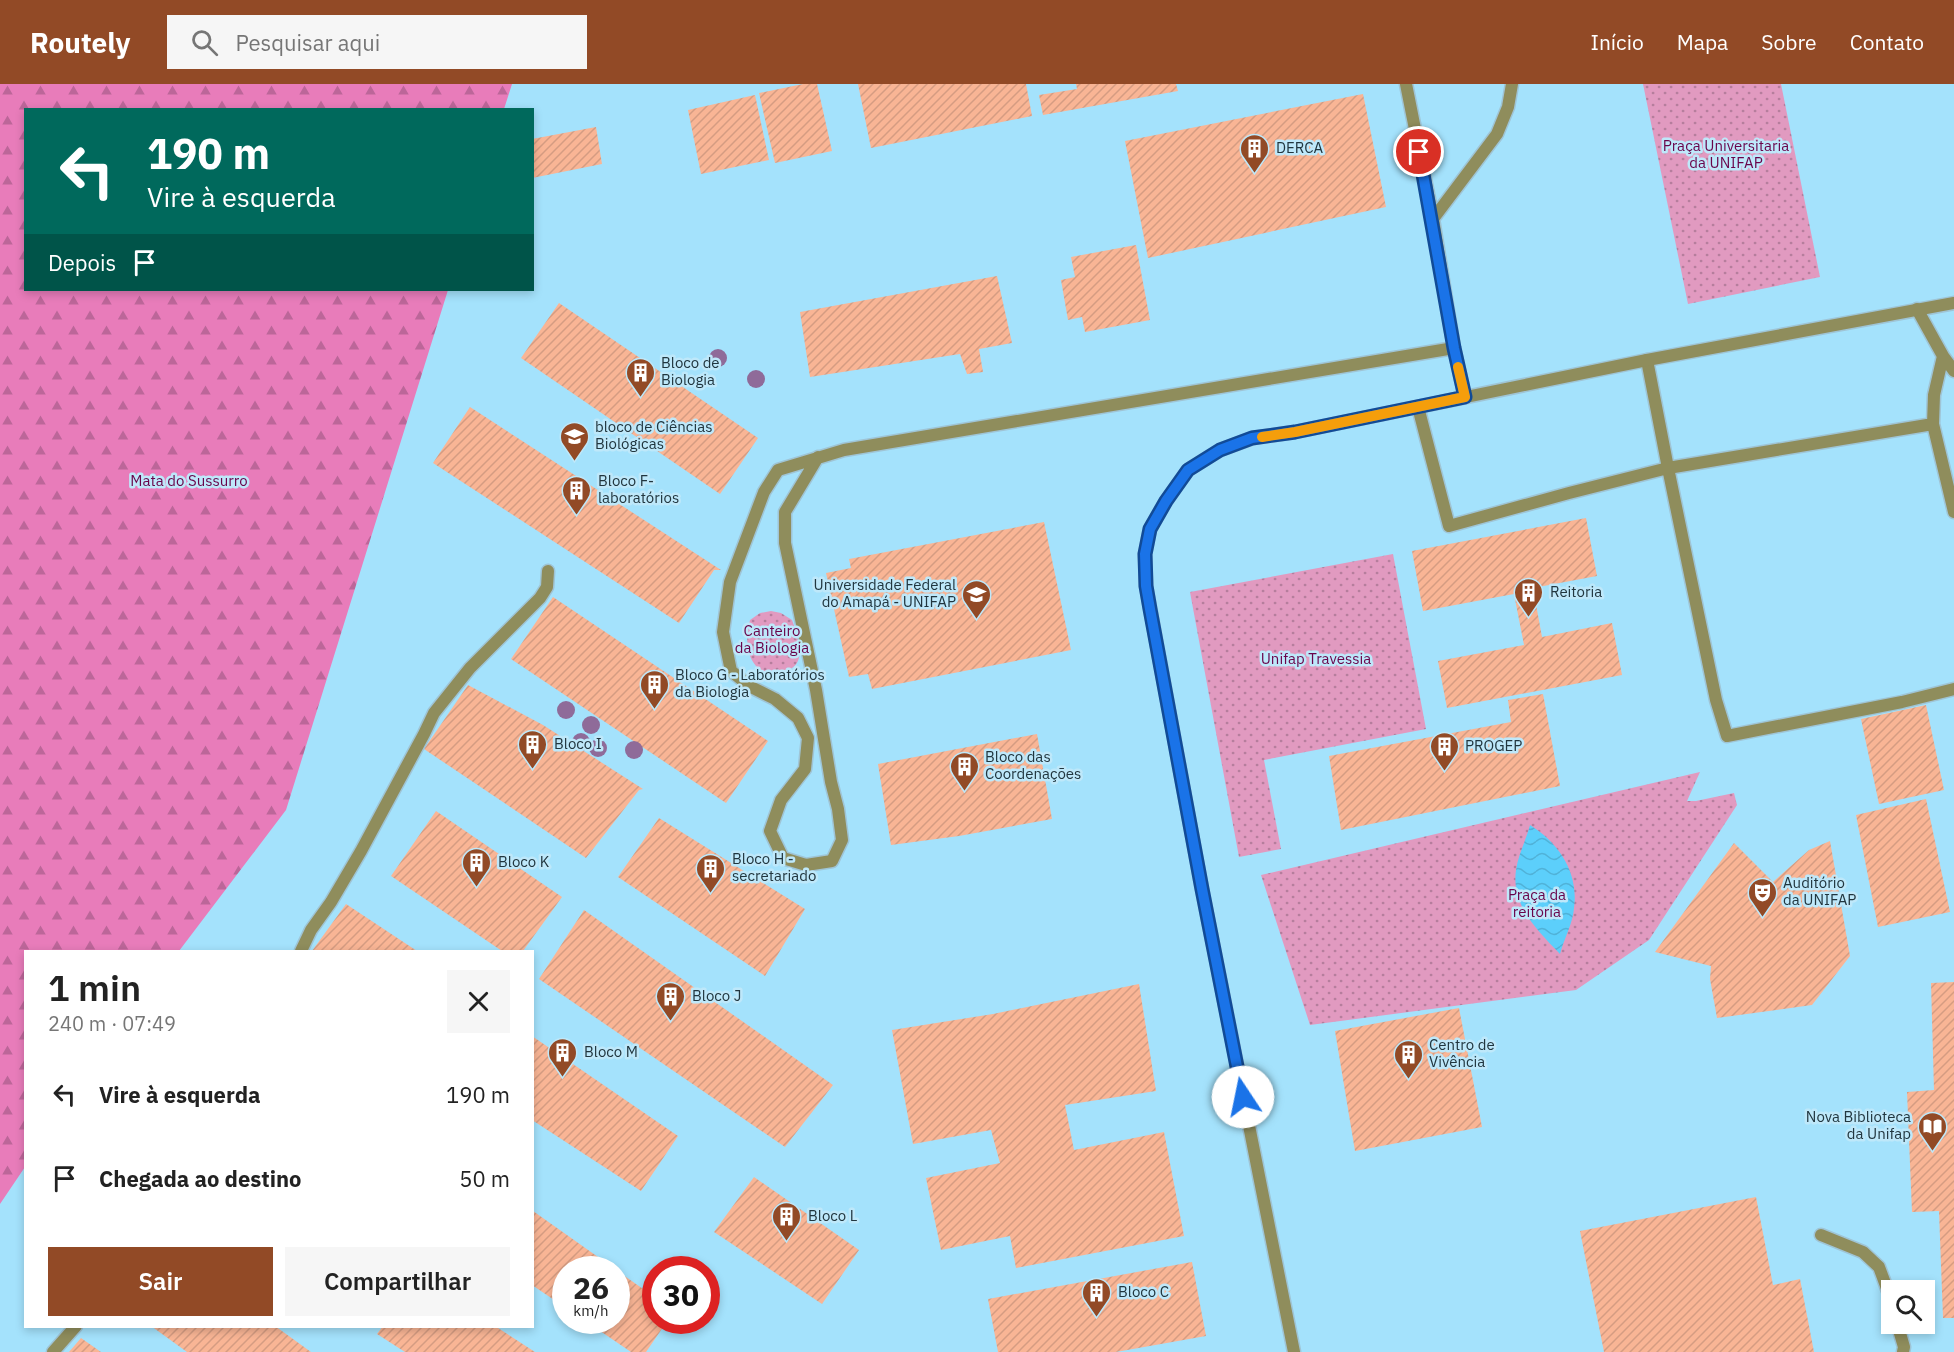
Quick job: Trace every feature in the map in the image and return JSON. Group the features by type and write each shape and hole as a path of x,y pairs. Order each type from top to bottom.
{"street":[{"path":"1406,84 1465,397"},
{"path":"1432,219 1497,134 1508,107 1512,84"},
{"path":"1294,1352 1202,889 1146,586 1145,554 1150,529 1166,501 1188,470 1220,450 1252,438 1295,432 1647,360 1954,303"},
{"path":"1917,309 1954,371"},
{"path":"818,457 785,512 785,543 816,690 842,840 832,861 806,865 783,858 770,831 781,800 805,769 808,738 798,718 775,699 751,687 731,671 723,632 730,582 764,492 778,470 818,457 844,450 1454,348"},
{"path":"1943,356 1934,395 1933,424 1954,512"},
{"path":"1647,360 1716,700 1727,736 1902,702 1954,688"},
{"path":"1418,407 1449,526 1569,492 1668,468 1933,424"},
{"path":"302,950 311,930 331,902 361,851 434,713 470,668 540,598 548,587 548,572"},
{"path":"1821,1235 1863,1252 1879,1267 1884,1280"},
{"path":"53,1352 74,1328"},
{"path":"1900,1334 1903,1352"}],"shaded area":[{"name":"Universidade Federal do Amapá - UNIFAP","path":"0,84 1954,84 1954,1352 0,1352"}],"green space":[{"name":"Mata do Sussurro","path":"0,84 512,84 504,108 24,108 24,291 448,291 286,810 180,950 24,950 24,1168 0,1204"},
{"name":"Praça Universitaria da UNIFAP","path":"1643,84 1781,84 1820,277 1688,304"},
{"name":"Unifap Travessia","path":"1393,554 1426,729 1264,760 1281,849 1239,857 1190,592"},
{"name":"Canteiro da Biologia","path":"771,611 781,613 792,620 799,644 799,658 796,664 780,673 761,670 752,661 748,650 750,620 760,613"},
{"name":"Praça da reitoria","path":"1700,772 1687,801 1734,793 1737,805 1649,940 1576,990 1310,1025 1261,875"}],"water":[{"path":"1530,825 1558,850 1570,871 1573,883 1575,895 1573,914 1560,954 1535,926 1518,895 1516,870"}],"building":[{"path":"803,84 817,84 832,151 775,163 759,93"},
{"path":"858,84 1026,84 1032,116 871,148"},
{"path":"1076,84 1176,84 1178,91 1043,115 1039,95 1077,89"},
{"name":"DERCA","path":"1363,94 1386,207 1148,258 1125,141"},
{"path":"755,95 769,160 701,174 688,110"},
{"path":"596,127 602,164 534,178 534,139"},
{"path":"1136,245 1150,320 1085,332 1082,317 1068,320 1061,280 1075,277 1071,257"},
{"path":"997,276 1012,343 979,349 983,372 967,374 960,354 810,377 800,312"},
{"name":"Bloco de Biologia","path":"559,303 758,438 720,494 521,358"},
{"name":"Bloco F- laboratórios","path":"470,407 721,570 714,570 679,623 433,463"},
{"name":"Reitoria","path":"1586,518 1597,576 1533,588 1542,637 1612,623 1622,675 1447,708 1438,661 1524,645 1514,594 1423,611 1412,551"},
{"path":"1044,522 1071,650 872,689 868,674 849,677 826,573 851,568 849,559"},
{"name":"Bloco G - Laboratórios da Biologia","path":"553,597 768,741 726,803 511,659"},
{"name":"Bloco I","path":"468,685 543,725 643,789 639,790 586,858 424,749"},
{"name":"PROGEP","path":"1543,694 1560,786 1341,830 1329,756 1511,722 1508,700"},
{"path":"1926,705 1944,790 1879,804 1861,719"},
{"name":"Bloco das Coordenações","path":"1037,734 1052,819 959,836 891,845 878,764"},
{"path":"1926,799 1950,912 1878,927 1856,815"},
{"name":"Bloco K","path":"436,811 562,897 524,950 501,950 391,876"},
{"name":"Bloco H - secretariado","path":"659,818 805,909 765,976 618,877"},
{"name":"Auditório da UNIFAP","path":"1830,841 1850,956 1812,1005 1717,1018 1710,979 1711,966 1655,952 1734,843 1773,882 1809,850"},
{"path":"346,904 415,950 313,950"},
{"name":"Bloco J","path":"584,910 833,1085 785,1147 539,979"},
{"name":"Nova Biblioteca da Unifap","path":"1954,982 1954,1318 1943,1318 1939,1211 1912,1212 1907,1092 1934,1090 1931,983"},
{"path":"1139,984 1156,1091 1065,1105 1074,1150 1164,1132 1184,1236 1016,1268 1010,1236 941,1250 926,1178 1000,1163 991,1130 913,1144 892,1030 993,1014"},
{"name":"Centro de Vivência","path":"1459,1008 1482,1127 1355,1151 1335,1031"},
{"name":"Bloco M","path":"534,1037 678,1136 641,1191 534,1121"},
{"name":"Bloco L","path":"754,1177 859,1250 822,1304 714,1232"},
{"path":"1756,1197 1773,1285 1800,1279 1814,1352 1604,1352 1580,1231"},
{"path":"534,1212 597,1256 552,1256 552,1299 534,1286"},
{"name":"Bloco C","path":"1192,1262 1206,1336 1116,1352 998,1352 988,1299"},
{"path":"630,1280 642,1288 642,1334 658,1334 646,1352 631,1352 605,1334 630,1334"},
{"path":"154,1328 278,1328 311,1352 187,1352"},
{"path":"382,1328 498,1328 535,1352 405,1352 377,1334"},
{"path":"81,1338 101,1352 69,1352"}],"slow traffic":[{"path":"1262,437 1465,397 1458,367"}],"place":[{"name":"DERCA","path":"1255,174"},
{"name":"Bloco de Biologia","path":"640,398"},
{"name":"bloco de Ciências Biológicas","path":"574,462"},
{"name":"Bloco F- laboratórios","path":"577,516"},
{"name":"Reitoria","path":"1529,618"},
{"name":"Universidade Federal do Amapá - UNIFAP","path":"977,620"},
{"name":"Bloco G - Laboratórios da Biologia","path":"654,710"},
{"name":"Bloco I","path":"533,770"},
{"name":"PROGEP","path":"1444,772"},
{"name":"Bloco das Coordenações","path":"964,792"},
{"name":"Bloco K","path":"477,888"},
{"name":"Bloco H - secretariado","path":"711,894"},
{"name":"Auditório da UNIFAP","path":"1762,918"},
{"name":"Bloco J","path":"671,1022"},
{"name":"Bloco M","path":"563,1078"},
{"name":"Centro de Vivência","path":"1408,1080"},
{"name":"Nova Biblioteca da Unifap","path":"1932,1152"},
{"name":"Bloco L","path":"787,1242"},
{"name":"Bloco C","path":"1097,1318"}],"route":[{"path":"1243,1097 1150,609 1146,586 1145,554 1150,529 1188,470 1220,450 1252,438 1295,432 1465,397 1419,152"}]}
